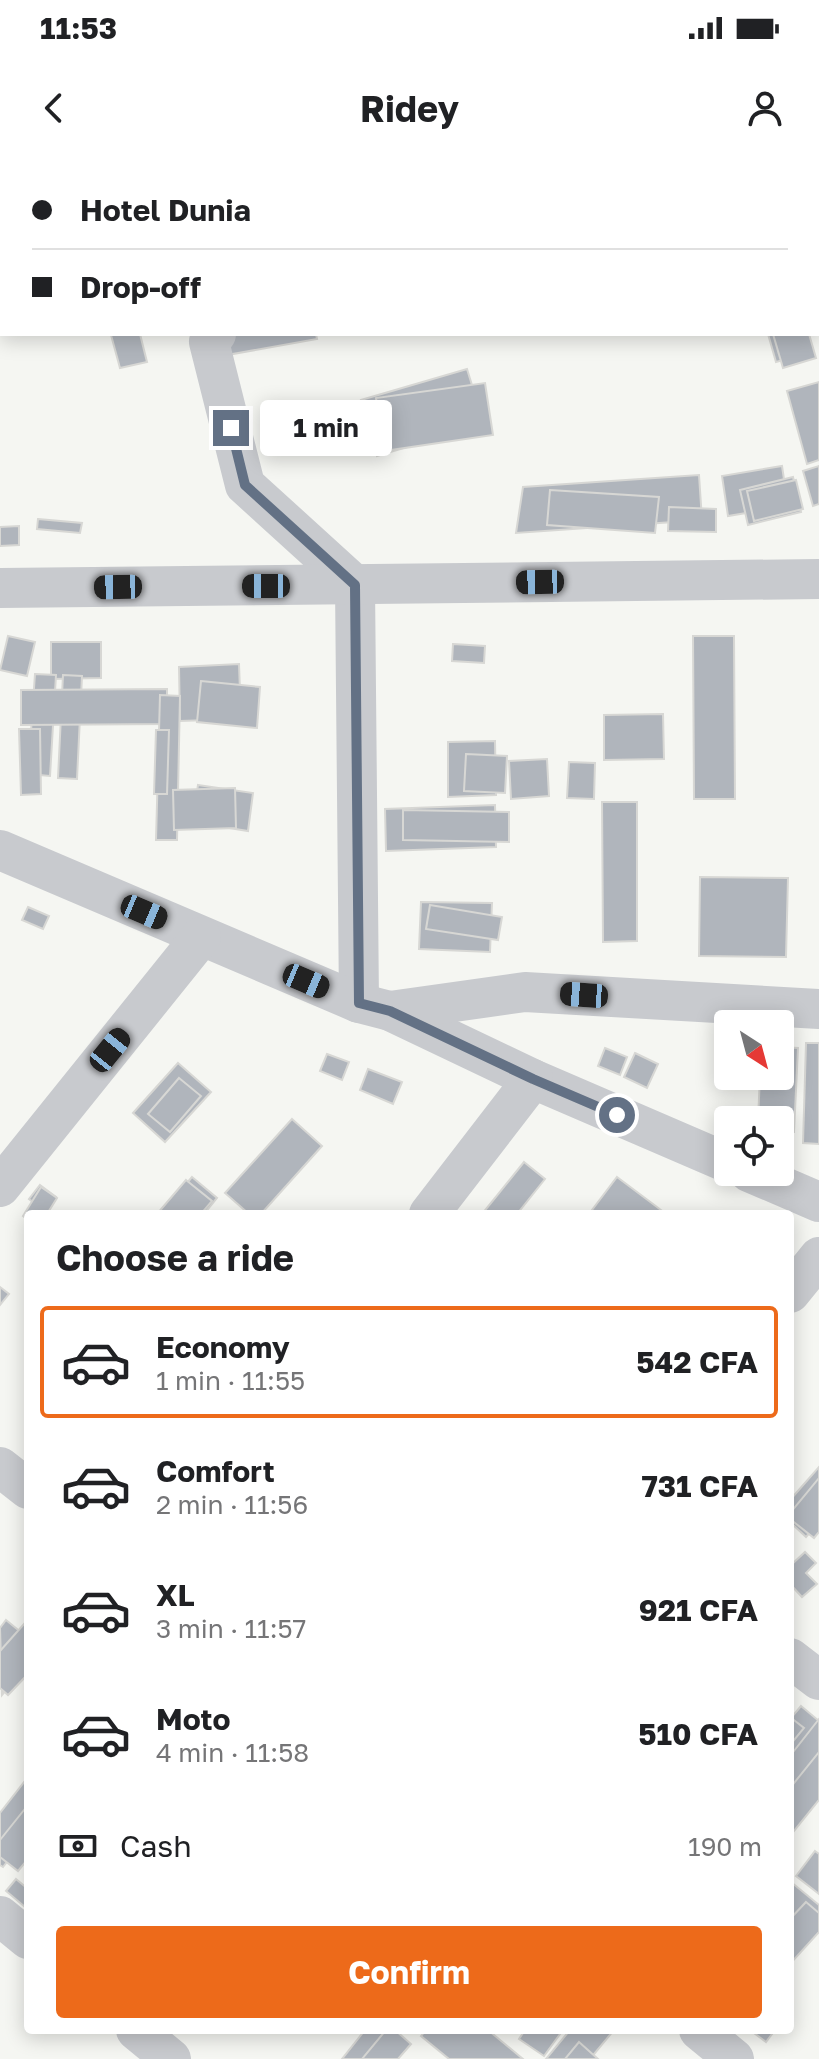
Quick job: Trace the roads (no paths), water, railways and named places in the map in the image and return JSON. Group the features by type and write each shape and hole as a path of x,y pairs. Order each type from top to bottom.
{"street":[{"path":"214,336 209,342 245,485 355,585 374,1007"},
{"path":"0,588 819,579"},
{"path":"0,850 201,937 374,1007 714,1157"},
{"path":"0,1187 201,937"},
{"path":"374,1007 525,992 819,1009"},
{"path":"432,1210 533,1079"},
{"path":"782,1186 819,1202"},
{"path":"794,1288 819,1257"},
{"path":"0,1467 24,1486"},
{"path":"794,1661 819,1680"},
{"path":"0,1916 24,1936"},
{"path":"141,2034 170,2059 189,2034"},
{"path":"704,2034 734,2059"}]}
